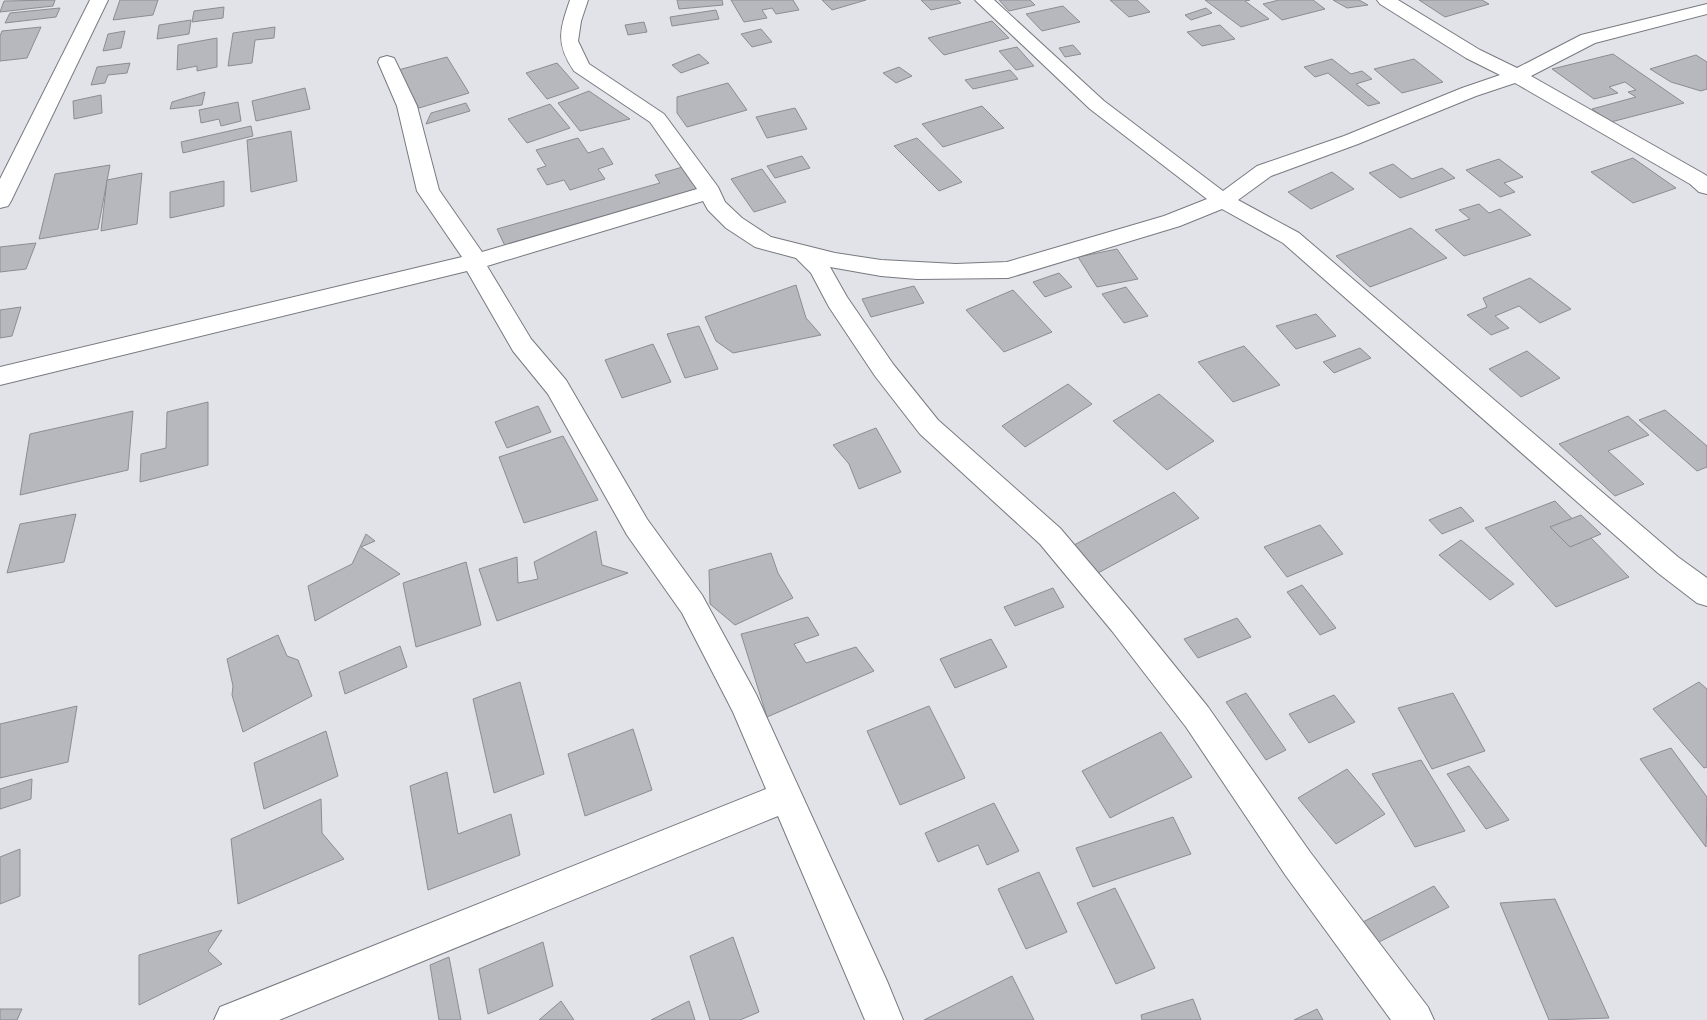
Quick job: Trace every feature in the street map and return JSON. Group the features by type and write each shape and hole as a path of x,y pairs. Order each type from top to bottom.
{"street":[{"path":"0,201 99,0"},
{"path":"579,0 572,21 569,41 580,67 657,118 710,192 716,205 742,228 764,242 835,261 881,268 956,272 1008,270 1172,221 1223,201 1264,171 1359,137 1469,92 1517,76 1588,38 1707,9"},
{"path":"984,0 1097,105 1223,201 1292,238 1668,565 1707,594"},
{"path":"1386,0 1473,54 1517,76 1704,181"},
{"path":"387,62 407,106 428,191 476,261 474,263 522,345 558,387 638,527 692,604 744,704 884,1020"},
{"path":"0,376 476,261 710,192"},
{"path":"803,252 820,269 837,301 884,370 929,426 1050,536 1122,622 1197,717 1298,864 1392,993 1415,1020"},
{"path":"233,1020 785,797"}],"building":[{"path":"55,0 53,6 0,12 4,1"},
{"path":"120,0 158,0 153,15 113,20"},
{"path":"677,0 722,0 723,5 679,9"},
{"path":"731,0 793,0 799,10 776,14 772,8 762,10 767,18 744,22"},
{"path":"822,0 866,0 832,10"},
{"path":"921,0 958,0 961,3 931,10"},
{"path":"999,0 1030,0 1035,5 1009,11"},
{"path":"1110,0 1137,0 1150,12 1129,17"},
{"path":"1205,0 1250,0 1245,1 1269,19 1241,27"},
{"path":"1279,0 1313,0 1325,9 1282,20 1263,4"},
{"path":"1333,0 1359,0 1368,5 1347,8"},
{"path":"1419,0 1482,0 1489,4 1445,17"},
{"path":"1063,6 1080,22 1042,31 1026,14"},
{"path":"224,7 223,18 192,22 194,11"},
{"path":"60,8 56,17 5,23 10,13"},
{"path":"1206,8 1212,13 1191,20 1185,15"},
{"path":"716,10 719,19 672,26 670,17"},
{"path":"191,20 189,34 157,39 159,25"},
{"path":"992,21 1009,38 944,55 928,38"},
{"path":"644,22 647,32 628,35 625,25"},
{"path":"1220,25 1235,39 1202,46 1187,32"},
{"path":"41,27 27,58 0,61 0,36 2,31"},
{"path":"275,27 274,38 255,40 252,63 228,66 233,33"},
{"path":"761,29 772,42 752,47 741,34"},
{"path":"125,31 121,48 103,51 108,34"},
{"path":"217,38 217,67 197,71 197,66 177,70 178,45"},
{"path":"1073,45 1081,54 1065,57 1059,48"},
{"path":"1017,47 1034,66 1016,70 999,51"},
{"path":"699,54 709,63 681,73 672,65"},
{"path":"1613,54 1684,103 1611,122 1592,109 1636,97 1628,92 1636,90 1625,82 1609,87 1618,93 1594,99 1552,69"},
{"path":"1696,55 1707,62 1707,89 1701,91 1671,82 1650,69"},
{"path":"447,57 469,93 419,108 398,70"},
{"path":"1332,59 1351,74 1362,71 1372,79 1356,84 1380,103 1368,106 1328,73 1315,77 1304,67"},
{"path":"1414,59 1443,82 1402,93 1374,69"},
{"path":"130,63 127,73 108,75 105,83 91,85 97,67"},
{"path":"557,63 579,88 547,99 526,73"},
{"path":"899,67 912,76 896,83 883,73"},
{"path":"1010,70 1018,79 973,89 965,80"},
{"path":"728,83 747,110 687,127 677,113 677,97"},
{"path":"305,88 310,109 256,121 252,101"},
{"path":"589,91 630,119 580,131 558,103"},
{"path":"205,92 202,105 170,109 172,102"},
{"path":"101,95 102,113 74,119 73,101"},
{"path":"238,102 241,121 221,126 219,119 201,123 199,110"},
{"path":"466,103 470,111 426,124 431,113"},
{"path":"550,104 570,128 527,143 508,119"},
{"path":"982,106 1004,128 943,147 922,124"},
{"path":"795,108 807,129 767,138 756,117"},
{"path":"251,126 253,136 183,153 181,142"},
{"path":"291,131 297,181 251,192 247,140"},
{"path":"578,138 588,153 603,148 613,164 598,169 605,179 570,190 564,180 547,185 537,169 546,166 536,150"},
{"path":"917,138 962,182 939,191 894,146"},
{"path":"802,156 810,168 775,178 767,166"},
{"path":"1633,158 1676,188 1633,203 1591,172"},
{"path":"1499,159 1523,177 1504,183 1515,192 1500,197 1466,170"},
{"path":"1393,164 1412,179 1442,168 1455,178 1400,198 1369,173"},
{"path":"110,165 98,229 39,239 55,174"},
{"path":"686,166 700,190 505,246 497,229 660,183 655,175"},
{"path":"762,169 786,202 754,212 731,179"},
{"path":"1332,172 1354,189 1311,209 1288,192"},
{"path":"142,173 137,224 101,231 107,180"},
{"path":"224,181 224,206 170,218 170,192"},
{"path":"1479,204 1489,213 1500,209 1531,235 1464,256 1435,230 1470,219 1459,210"},
{"path":"1411,228 1447,258 1370,287 1336,256"},
{"path":"36,243 26,269 0,272 0,247"},
{"path":"1117,249 1138,279 1097,287 1078,257"},
{"path":"1059,273 1072,287 1045,297 1033,282"},
{"path":"1530,278 1571,309 1540,323 1519,306 1495,316 1509,328 1491,335 1467,315 1487,307 1483,298"},
{"path":"796,285 806,318 821,335 733,353 716,341 705,317"},
{"path":"914,286 924,303 871,317 862,299"},
{"path":"1126,287 1148,316 1124,323 1102,294"},
{"path":"1013,290 1052,332 1004,352 966,310"},
{"path":"21,307 12,336 0,338 0,310"},
{"path":"1316,314 1336,336 1296,349 1276,326"},
{"path":"699,326 718,369 685,378 667,334"},
{"path":"653,344 671,382 622,398 605,360"},
{"path":"1244,346 1280,385 1233,402 1198,362"},
{"path":"1360,348 1371,358 1334,373 1323,362"},
{"path":"1527,351 1560,378 1521,397 1489,369"},
{"path":"1068,384 1092,404 1025,447 1002,426"},
{"path":"1159,394 1214,441 1167,470 1113,421"},
{"path":"208,402 208,465 140,482 141,454 166,448 167,412"},
{"path":"538,406 551,432 507,448 495,422"},
{"path":"1665,410 1707,446 1707,467 1697,471 1639,420"},
{"path":"133,411 128,470 20,495 30,434"},
{"path":"1628,416 1649,435 1608,451 1644,484 1615,496 1559,444"},
{"path":"876,428 901,472 859,489 849,464 833,445"},
{"path":"563,436 598,500 524,523 499,457"},
{"path":"1174,492 1199,518 1098,573 1074,545"},
{"path":"1555,501 1629,577 1556,607 1485,528"},
{"path":"1461,507 1474,521 1442,534 1429,520"},
{"path":"76,514 64,562 7,573 20,524"},
{"path":"1581,515 1601,534 1570,547 1550,527"},
{"path":"1320,525 1343,554 1287,577 1264,547"},
{"path":"596,531 602,565 628,573 497,621 479,569 517,557 518,583 538,579 534,562"},
{"path":"366,534 375,541 361,547 400,574 315,621 308,586 352,564"},
{"path":"1461,540 1514,584 1490,600 1439,555"},
{"path":"771,553 778,573 793,598 735,625 710,604 709,570"},
{"path":"466,562 481,625 416,647 403,583"},
{"path":"1302,585 1336,628 1320,635 1287,592"},
{"path":"1053,588 1064,607 1015,626 1004,607"},
{"path":"808,617 819,635 794,644 806,663 856,647 874,671 767,717 741,634"},
{"path":"1237,618 1251,637 1198,658 1184,639"},
{"path":"278,635 287,656 298,660 312,696 243,732 232,695 233,686 227,659"},
{"path":"991,639 1007,667 955,688 940,659"},
{"path":"400,646 407,667 345,694 339,672"},
{"path":"520,682 544,774 494,793 473,699"},
{"path":"1699,682 1707,689 1707,767 1704,768 1653,709"},
{"path":"1246,693 1286,750 1266,760 1226,702"},
{"path":"1453,693 1485,751 1432,769 1398,708"},
{"path":"1334,695 1355,722 1309,743 1289,714"},
{"path":"77,706 68,762 0,778 0,724"},
{"path":"929,706 965,778 900,805 867,731"},
{"path":"633,729 652,790 585,816 568,754"},
{"path":"326,731 338,776 264,809 254,763"},
{"path":"1161,732 1192,777 1110,818 1082,771"},
{"path":"1671,748 1707,797 1706,847 1640,759"},
{"path":"1421,760 1465,831 1415,847 1372,774"},
{"path":"1469,766 1509,820 1486,829 1447,774"},
{"path":"1347,769 1385,814 1336,844 1298,798"},
{"path":"447,772 458,834 511,814 520,855 428,890 410,786"},
{"path":"32,779 31,799 0,809 0,789"},
{"path":"321,799 322,833 344,859 238,904 231,839"},
{"path":"994,803 1019,851 987,865 978,845 938,862 925,833"},
{"path":"1173,817 1191,854 1093,887 1076,848"},
{"path":"20,849 20,896 0,904 0,857"},
{"path":"1039,872 1067,932 1026,949 998,889"},
{"path":"1434,886 1449,907 1369,947 1355,926"},
{"path":"1115,888 1155,968 1116,984 1077,903"},
{"path":"1555,899 1609,1018 1549,1020 1500,903"},
{"path":"222,930 208,951 222,964 139,1005 139,955"},
{"path":"733,937 759,1012 740,1020 710,1020 690,956"},
{"path":"543,942 553,986 488,1014 479,969"},
{"path":"449,957 461,1020 439,1020 430,965"},
{"path":"1012,976 1034,1020 924,1020"},
{"path":"1193,999 1201,1020 1142,1020 1141,1015"},
{"path":"561,1001 574,1020 539,1020"},
{"path":"689,1001 695,1020 651,1020"},
{"path":"0,1009 22,1009 17,1020 0,1020"},
{"path":"1317,1009 1323,1020 1294,1020"}]}
